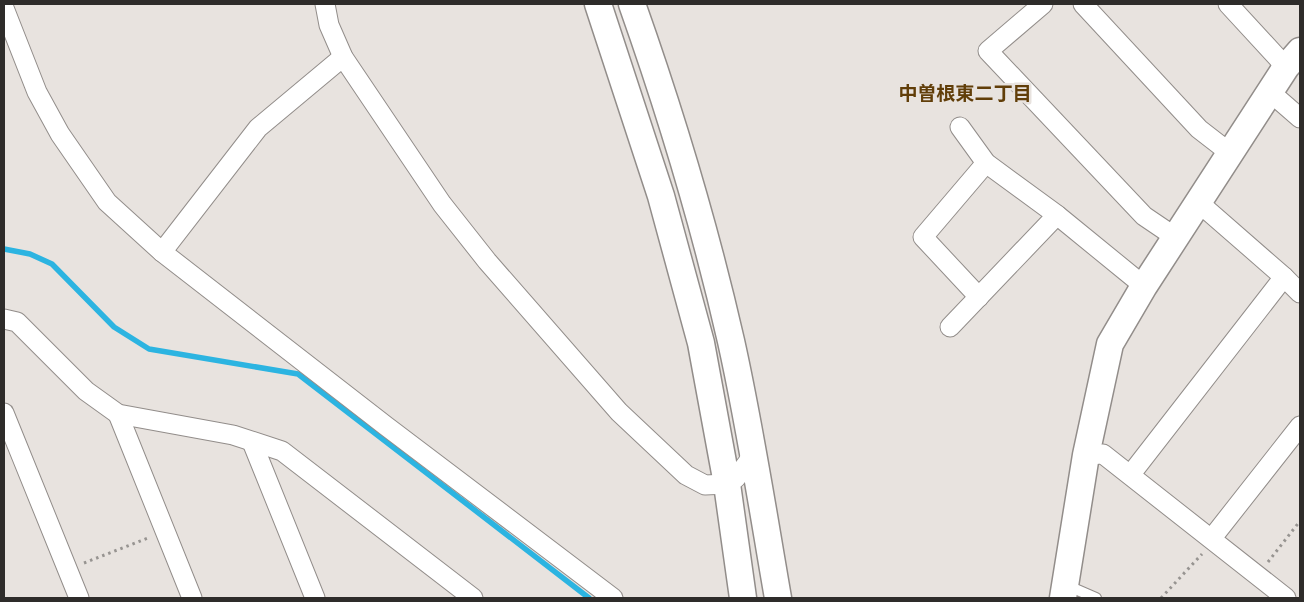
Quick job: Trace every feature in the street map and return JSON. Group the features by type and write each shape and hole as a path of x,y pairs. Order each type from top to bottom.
{"street":[{"path":"325,4 329,25 343,57 442,204 487,260 620,412 686,475 706,485 727,484 742,472 753,451"},
{"path":"598,4 661,196 701,342 727,484 743,598"},
{"path":"632,4 656,71 706,239 731,342 753,451 778,598"},
{"path":"1043,4 988,51 1144,216 1175,237"},
{"path":"1083,4 1199,129 1230,153"},
{"path":"1064,592 1086,455 1110,344 1175,237 1293,59 1228,4"},
{"path":"4,8 37,92 60,134 107,202 162,252 386,426 613,598"},
{"path":"162,252 258,128 343,57"},
{"path":"1270,92 1300,118"},
{"path":"960,127 986,162 1057,215 1144,286"},
{"path":"979,297 923,236 986,162"},
{"path":"1198,202 1300,293"},
{"path":"950,327 1057,215"},
{"path":"1131,474 1284,277"},
{"path":"4,319 16,322 86,391 118,414 233,435 282,452 473,598"},
{"path":"4,413 79,598"},
{"path":"118,414 192,598"},
{"path":"1208,545 1300,426"},
{"path":"252,442 315,598"},
{"path":"1086,455 1103,454 1131,474 1208,545 1258,575 1286,598"}],"lane":[{"path":"1064,592 1096,598"}],"path":[{"path":"1258,575 1300,521"},
{"path":"67,569 165,531"},
{"path":"1161,598 1208,545"}],"waterway":[{"path":"4,249 30,254 52,264 114,327 149,349 298,374 589,598"}],"district":[{"name":"中曽根東二丁目","path":"965,94"}]}
